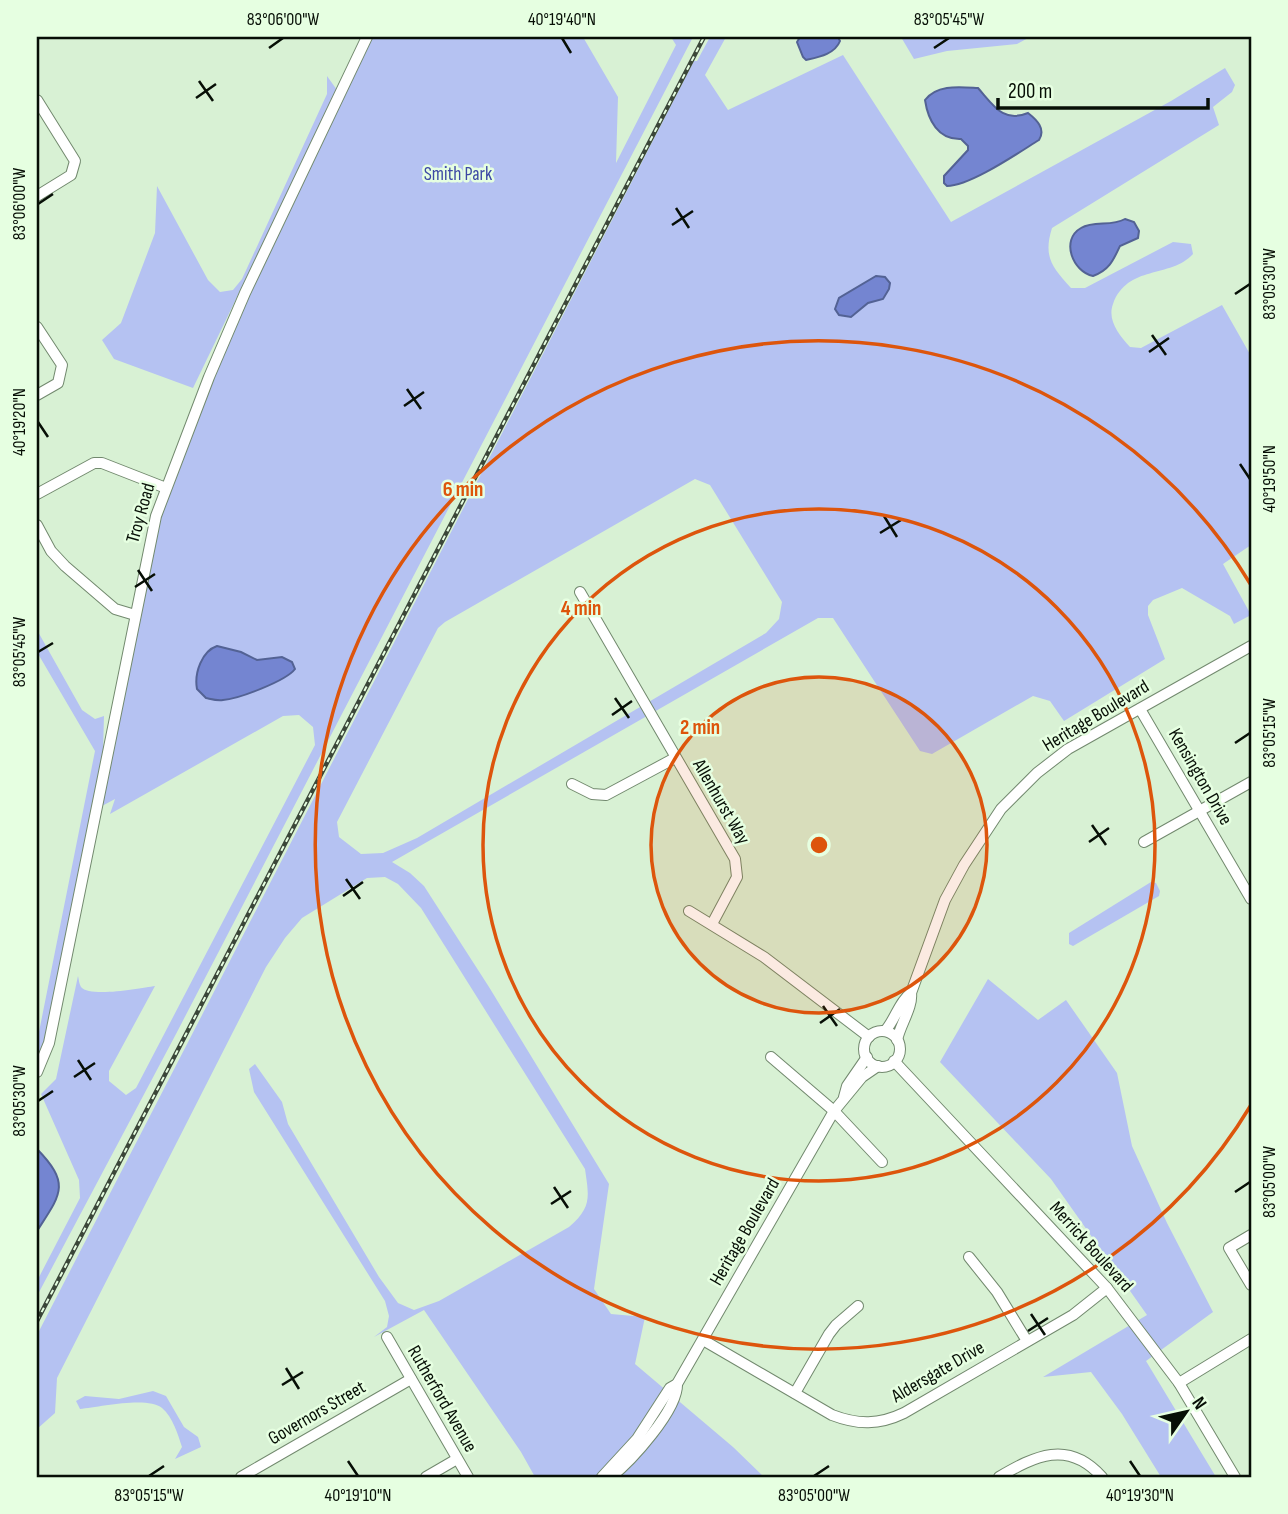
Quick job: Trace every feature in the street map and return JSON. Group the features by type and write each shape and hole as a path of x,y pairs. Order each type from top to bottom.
{"street":[{"name":"Troy Road","path":"37,1072 50,1044 135,615 152,534 166,488 245,293 368,37"},
{"path":"37,100 75,161 71,175 37,196"},
{"path":"37,327 62,365 58,383 37,395"},
{"path":"37,494 94,463 102,463 166,488"},
{"path":"37,525 51,551 65,566 115,609 135,615"},
{"name":"Allenhurst Way","path":"580,593 735,859 737,869 733,886 712,923"},
{"name":"Heritage Boulevard","path":"897,1040 945,900 964,865 1001,809 1037,773 1068,749 1251,646"},
{"name":"Kensington Drive","path":"1140,709 1251,899"},
{"path":"572,784 592,794 606,795 675,758"},
{"path":"1144,842 1251,782"},
{"path":"689,911 764,957 869,1037"},
{"name":"Heritage Boulevard","path":"885,1031 905,998 911,993"},
{"path":"885,1031 897,1040 900,1051 887,1066 878,1066 867,1057 865,1045 874,1033 885,1031"},
{"path":"771,1057 834,1111 882,1163"},
{"name":"Heritage Boulevard","path":"602,1477 637,1439 670,1388 677,1384 844,1097 846,1086 867,1057"},
{"name":"Merrick Boulevard","path":"894,1061 1107,1288 1179,1383 1235,1477"},
{"name":"Heritage Boulevard","path":"844,1097 850,1094 862,1077 878,1066"},
{"path":"1251,1235 1229,1248 1251,1285"},
{"path":"969,1257 997,1292 1027,1341"},
{"name":"Aldersgate Drive","path":"703,1340 832,1415 861,1423 885,1421 904,1413 1073,1315 1107,1288"},
{"path":"795,1393 835,1325 858,1306"},
{"name":"Rutherford Avenue","path":"387,1337 468,1477"},
{"path":"1179,1383 1251,1339"},
{"name":"Governors Street","path":"241,1477 411,1379"},
{"name":"Heritage Boulevard","path":"611,1477 627,1463 658,1426 678,1392 677,1384"},
{"path":"999,1477 1034,1458 1058,1454 1086,1463 1101,1477"},
{"path":"426,1477 457,1459"}],"green space":[{"name":"Smith Park","path":"372,37 583,37 618,97 616,163 676,45 671,37 693,37 176,1034 37,1296 37,1281 80,1198 79,1180 41,1094 56,1079 78,976 81,987 94,992 155,986 109,1071 109,1081 126,1095 136,1088 315,745 313,727 299,715 283,716 110,814 115,799 102,806 161,509 230,332"},
{"path":"710,37 726,37 705,75 728,110 843,55 951,222 1171,101 1225,68 1235,85 1232,92 1213,107 1219,125 1052,228 1048,247 1051,261 1064,281 1071,288 1085,288 1173,242 1191,244 1193,254 1184,262 1139,277 1120,291 1113,304 1112,316 1118,332 1130,347 1141,348 1222,305 1251,356 1251,545 1223,564 1251,615 1234,624 1230,616 1182,588 1153,600 1148,606 1148,615 1165,659 1064,721 1050,701 1033,696 932,754 920,751 833,618 818,618 392,862 424,886 609,1184 594,1289 611,1314 645,1317 635,1364 733,1447 764,1477 535,1477 521,1452 424,1310 374,1337 387,1327 389,1316 385,1301 254,1092 249,1069 255,1064 282,1102 288,1124 379,1277 398,1303 414,1310 439,1301 569,1227 582,1213 588,1194 585,1169 421,908 398,884 385,877 367,878 302,918 266,967 57,1378 55,1413 37,1429 37,1335 694,61 697,61","holes":["695,479 710,485 782,602 779,619 766,633 417,838 383,853 361,854 339,837 337,822 438,628"]},
{"path":"901,37 1030,37 1017,44 947,51 914,59"},
{"path":"327,76 337,90 193,388 114,359 102,340 121,323 155,233 157,186 208,280 220,292 233,290 242,279 327,94"},
{"path":"37,630 82,710 95,719 104,716 103,752 43,1051 37,1065 37,1042 95,751 37,652"},
{"path":"1151,882 1156,883 1159,896 1073,946 1069,944 1069,933"},
{"path":"988,979 1038,1020 1066,1000 1117,1073 1132,1146 1167,1223 1213,1312 1146,1361 1216,1477 1161,1477 1122,1414 1091,1372 1043,1377 1147,1315 1051,1179 940,1062"},
{"path":"153,1391 166,1396 184,1427 198,1437 201,1447 175,1459 182,1447 177,1432 166,1412 155,1405 135,1403 80,1409 76,1401 85,1396 119,1399"}],"water":[{"path":"800,37 838,37 840,41 830,52 806,60 797,42"},
{"path":"978,88 1005,114 1019,116 1028,113 1039,125 1041,136 1039,140 981,175 957,185 947,186 944,176 968,150 968,146 961,139 940,132 929,115 925,100 942,89"},
{"path":"1125,219 1134,222 1139,231 1138,238 1120,246 1103,271 1093,276 1086,273 1072,255 1070,247 1075,233 1086,226"},
{"path":"876,276 885,277 890,283 883,299 868,303 851,317 839,315 835,309 839,298"},
{"path":"217,646 241,652 257,660 282,657 292,662 295,669 261,689 230,699 206,698 197,689 198,670 203,658"},
{"path":"37,1149 55,1171 59,1189 52,1208 37,1231"}],"railway":[{"path":"37,1321 704,37"}]}
